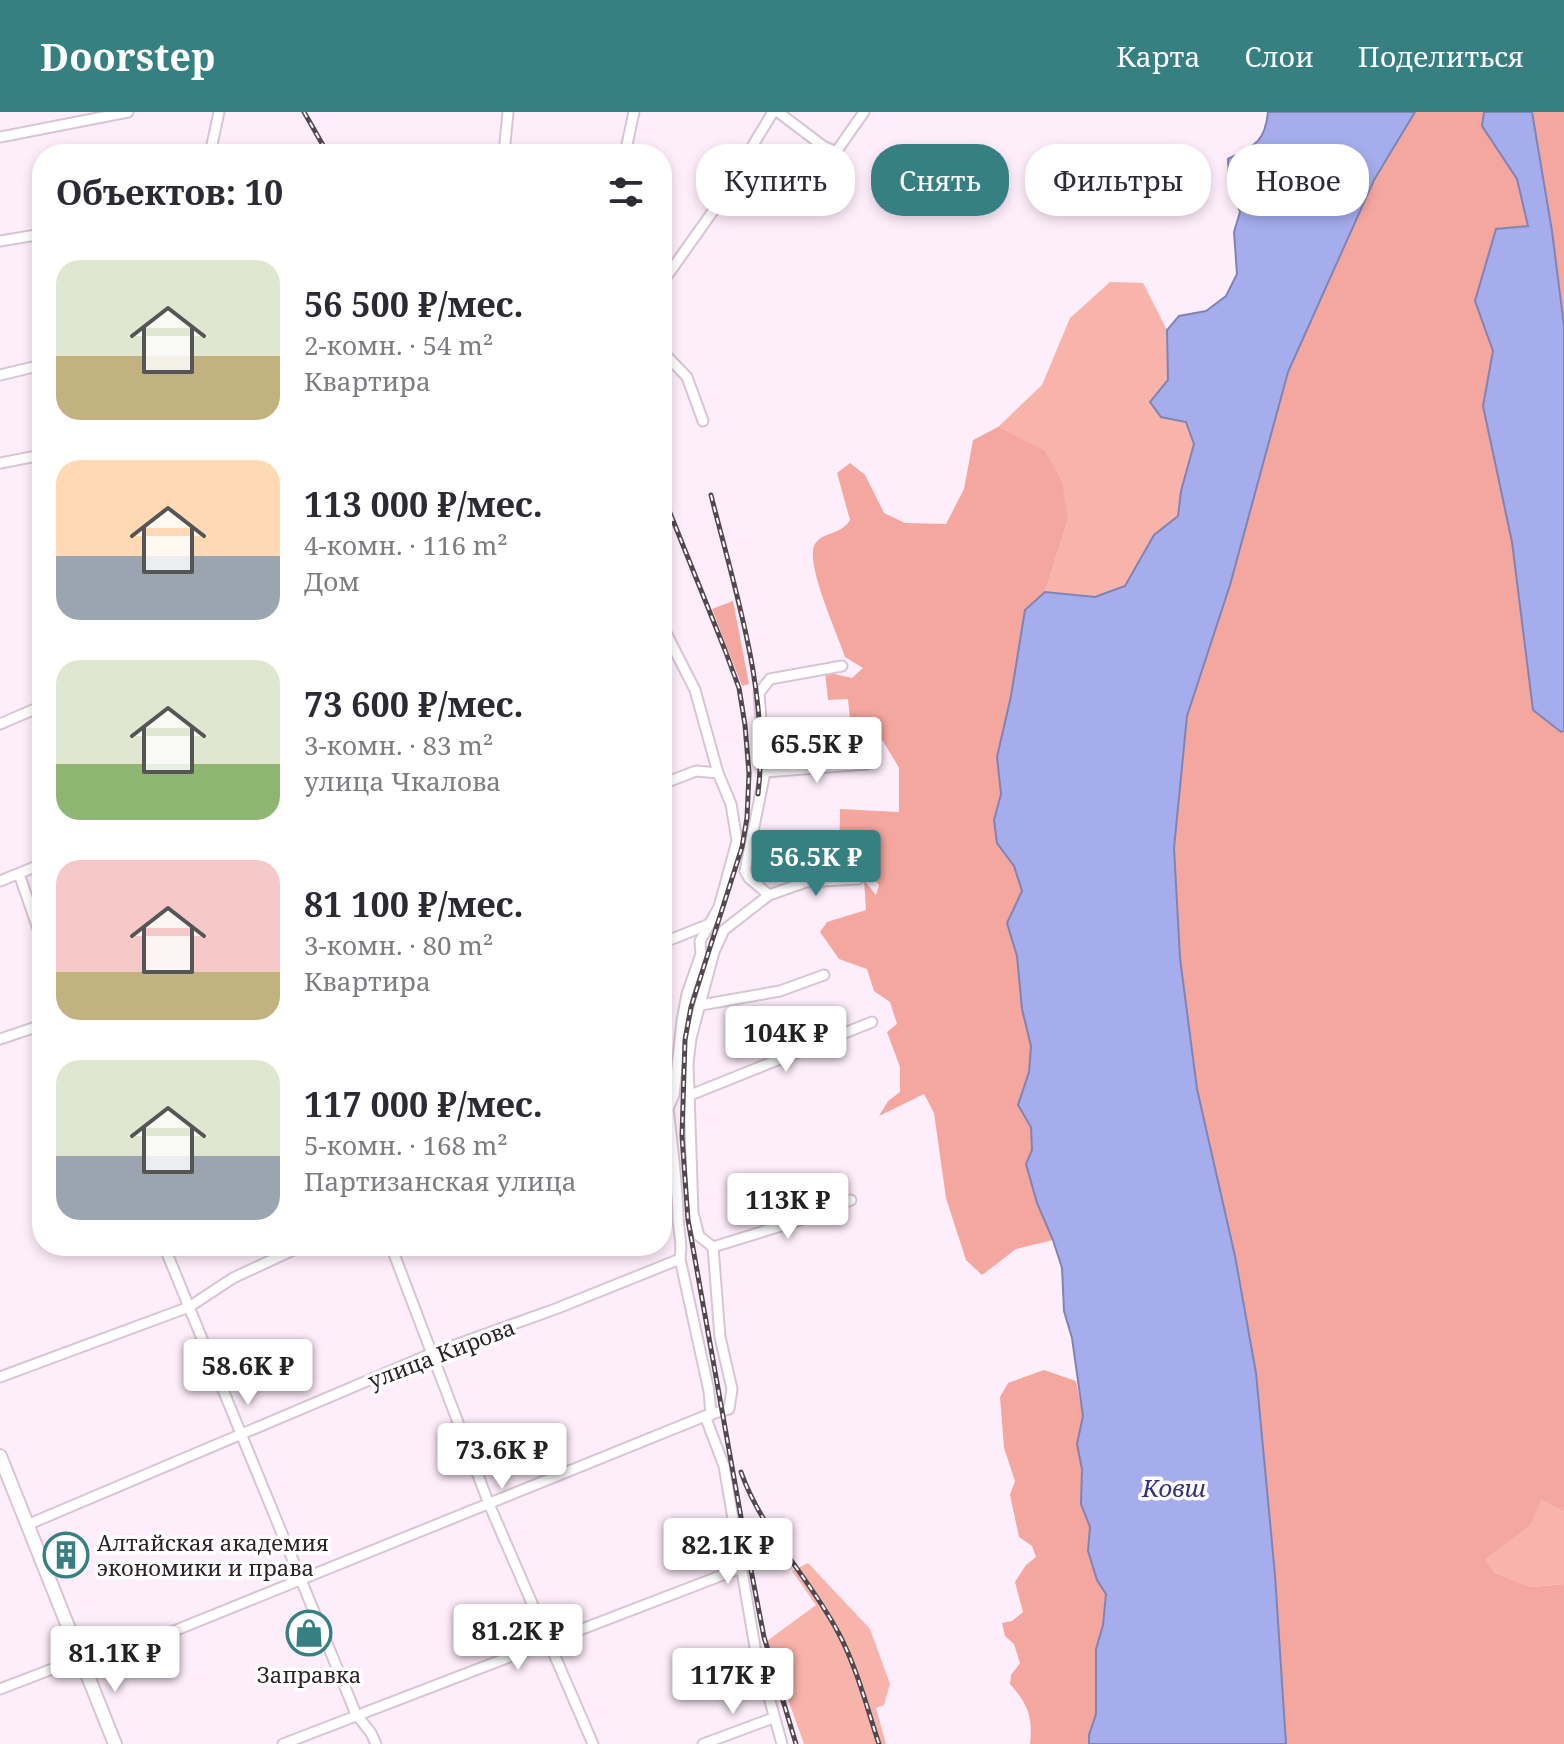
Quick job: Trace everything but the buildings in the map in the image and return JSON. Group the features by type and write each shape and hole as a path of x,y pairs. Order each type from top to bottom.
{"main road":[{"path":"0,1456 115,1744"}],"street":[{"path":"0,137 128,112"},
{"path":"214,144 219,112"},
{"path":"505,144 508,112"},
{"path":"627,144 634,112"},
{"path":"672,269 776,112 836,152 864,112"},
{"path":"0,241 32,236"},
{"path":"672,361 687,377 703,421"},
{"path":"0,375 32,367"},
{"path":"0,463 32,457"},
{"path":"672,645 695,690 718,773 731,804 737,841 711,923 702,935 701,954 687,994 672,1098"},
{"path":"769,895 745,871 765,772 759,693 770,679 842,666"},
{"path":"0,724 32,710"},
{"path":"765,772 867,764"},
{"path":"672,780 696,771 718,773"},
{"path":"0,881 32,868"},
{"path":"19,874 32,911"},
{"path":"122,1652 729,1409 732,1389 720,1337 713,1247 699,1236 693,1213 688,1096 691,1038 714,952 724,930 769,895 806,882 858,879"},
{"path":"672,939 711,923"},
{"path":"701,1005 780,991 824,975"},
{"path":"688,1096 872,1022"},
{"path":"0,1039 32,1028"},
{"path":"672,1152 678,1189 678,1222 683,1238 680,1259 709,1391 708,1415 724,1466 755,1647 782,1744"},
{"path":"713,1247 797,1221 851,1200"},
{"path":"168,1256 356,1714 376,1744"},
{"path":"0,1377 189,1307 233,1278 280,1256"},
{"path":"395,1256 489,1504 593,1744"},
{"name":"улица Кирова","path":"27,1525 433,1353 558,1308 680,1259"},
{"path":"283,1744 741,1568"},
{"path":"0,1689 81,1658"},
{"path":"703,1744 773,1718"}],"shaded area":[{"path":"1415,112 1484,112 1482,126 1517,179 1528,226 1475,301 1493,351 1483,406 1512,542 1560,732 1564,731 1564,1512 1541,1500 1530,1525 1485,1559 1495,1573 1531,1587 1564,1584 1564,1744 1286,1744 1275,1575 1256,1373 1235,1256 1197,1089 1180,958 1174,848 1187,716 1230,585 1288,372 1358,216 1369,216 1369,191"},
{"path":"1532,112 1564,112 1564,326 1552,231"},
{"path":"1110,282 1143,283 1167,330 1168,380 1161,417 1186,422 1194,444 1181,491 1178,516 1154,535 1125,586 1095,597 1045,592 1068,520 998,427 1042,385 1070,318"},
{"path":"998,427 1045,451 1062,482 1068,520 1045,592 1025,610 997,757 1001,794 995,821 997,843 1014,866 1022,891 1007,923 1017,956 1022,1009 1031,1046 1029,1072 1018,1105 1031,1127 1037,1203 1053,1240 1016,1249 982,1275 966,1260 946,1198 934,1113 924,1094 879,1116 888,1101 900,1092 900,1067 887,1032 897,1024 890,1002 874,991 867,969 839,959 820,932 827,922 866,910 864,880 876,895 879,885 869,874 839,878 840,809 899,812 899,768 883,741 852,740 848,699 828,700 825,672 852,678 863,668 845,657 823,599 813,553 818,540 841,529 850,520 837,473 850,463 865,475 884,513 905,523 946,524 964,489 973,440"},
{"path":"733,601 749,684 742,686 712,609"},
{"path":"1044,1370 1076,1381 1083,1416 1077,1444 1082,1469 1081,1504 1090,1527 1088,1551 1097,1579 1106,1594 1103,1625 1096,1649 1096,1714 1089,1744 1030,1744 1028,1711 1010,1684 1011,1675 1020,1663 1014,1644 1005,1636 1002,1623 1012,1621 1023,1612 1015,1582 1026,1565 1036,1557 1032,1546 1019,1537 1010,1495 1015,1481 1004,1448 1000,1397 1008,1383"},
{"path":"1541,1500 1564,1512 1564,1584 1531,1587 1495,1573 1484,1558 1504,1542"},
{"path":"808,1563 870,1629 890,1684 884,1705 876,1708 886,1744 804,1744 767,1641 816,1605 792,1571"}],"water":[{"name":"Ковш","path":"1268,112 1415,112 1369,191 1369,144 1254,144 1261,137"},
{"path":"1484,112 1532,112 1564,326 1564,731 1561,732 1533,710 1512,542 1483,406 1493,351 1475,301 1496,229 1528,226 1517,179 1482,126"},
{"name":"Ковш","path":"1239,216 1358,216 1288,372 1230,585 1187,716 1174,848 1180,958 1197,1089 1235,1256 1256,1373 1275,1575 1286,1744 1089,1744 1096,1714 1096,1649 1103,1625 1106,1594 1097,1580 1088,1551 1090,1527 1081,1504 1082,1469 1077,1444 1083,1416 1072,1338 1064,1311 1062,1268 1026,1164 1032,1150 1031,1127 1018,1105 1029,1072 1031,1046 1022,1009 1017,956 1007,923 1022,891 1014,866 997,843 994,820 1001,794 997,757 1025,610 1045,592 1095,597 1125,586 1154,535 1178,516 1181,491 1194,444 1186,422 1161,417 1150,402 1168,380 1167,330 1179,316 1206,311 1226,296 1237,274 1234,232"}],"railway":[{"path":"304,112 322,144"},
{"path":"711,495 740,606 755,681 759,719 758,794"},
{"path":"672,518 739,688 749,773 742,847 691,1007 685,1040 682,1136 688,1220 764,1637 796,1744"},
{"path":"741,1472 761,1515 839,1634 879,1744"}],"place":[{"name":"Алтайская академия экономики и права","path":"66,1555"},
{"name":"Заправка","path":"309,1633"}]}
